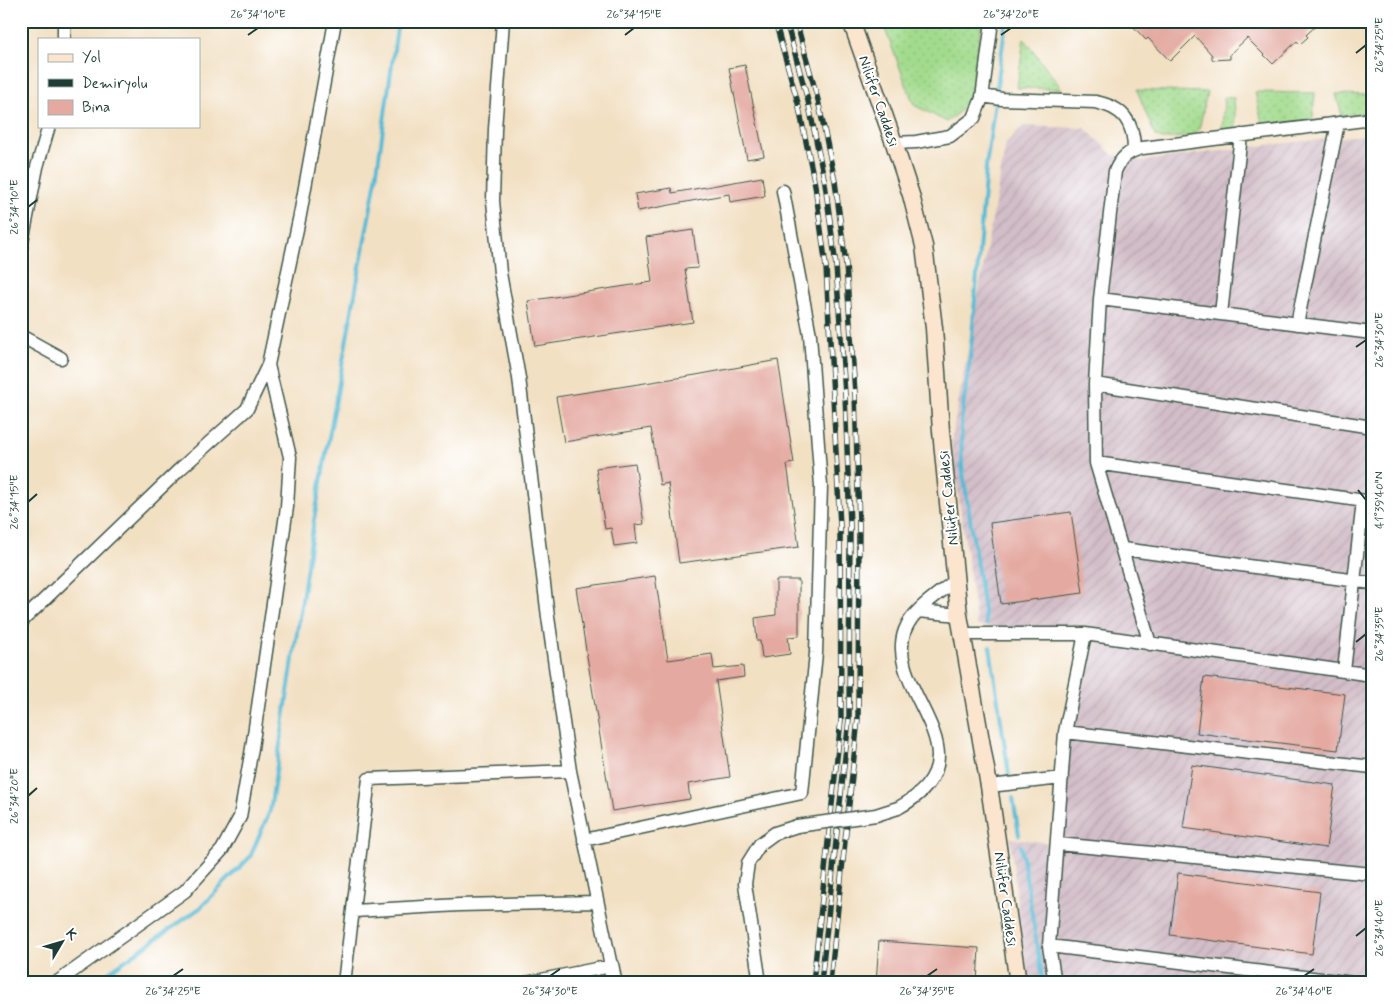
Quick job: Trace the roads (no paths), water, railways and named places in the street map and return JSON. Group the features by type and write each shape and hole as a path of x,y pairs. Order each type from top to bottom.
{"main road":[{"name":"Nilüfer Caddesi","path":"851,21 894,143 924,246 934,328 941,431 960,615 989,786 1018,983"}],"street":[{"path":"64,21 64,38"},
{"path":"21,622 179,470 247,409 268,365 300,215 335,21"},
{"path":"503,21 495,129 493,201 500,273 519,378 548,617 570,771 614,983"},
{"path":"894,143 916,142 950,136 974,118 982,96 992,21"},
{"path":"982,96 1002,99 1107,104 1118,110 1126,120 1134,135 1134,150"},
{"path":"1150,644 1096,463 1095,384 1100,299 1115,171 1119,162 1126,154 1134,150 1241,135 1372,120"},
{"path":"1298,324 1338,123"},
{"path":"21,247 37,168 48,128"},
{"path":"1221,314 1241,135"},
{"path":"584,840 802,793 816,654 821,486 810,335 784,191"},
{"path":"1100,299 1372,332"},
{"path":"21,336 61,358"},
{"path":"56,983 185,891 222,850 240,817 252,748 287,507 290,457 268,365"},
{"path":"1095,384 1372,426"},
{"path":"1096,463 1367,502 1354,580 1344,671"},
{"path":"1123,549 1372,583"},
{"path":"760,983 745,884 748,863 760,844 775,833 796,826 876,814 898,808 914,800 933,777 937,762 936,744 931,724 908,676 902,645 904,632 910,619 956,580"},
{"path":"918,611 960,615"},
{"path":"963,634 1085,634 1372,675"},
{"path":"1055,983 1050,946 1065,732 1085,634"},
{"path":"1065,732 1372,768"},
{"path":"344,983 369,779 570,771"},
{"path":"989,786 1062,778"},
{"path":"1058,844 1372,874"},
{"path":"354,911 459,905 597,902"},
{"path":"1050,946 1353,983"},
{"path":"526,983 611,966"}],"waterway":[{"path":"93,983 200,908 250,857 270,811 314,520 376,179 398,21"},
{"path":"986,624 962,466 961,422 970,359 986,167 1006,21"},
{"path":"990,647 1009,775"},
{"path":"1013,798 1019,835"},
{"path":"1021,846 1043,983"}],"railway":[{"path":"775,21 798,103 815,185 826,267 840,526 841,720 813,983"},
{"path":"786,21 808,101 825,183 836,266 845,394 850,526 849,719 821,983"},
{"path":"796,21 818,100 835,181 846,265 855,393 859,525 858,719 830,983"}]}
